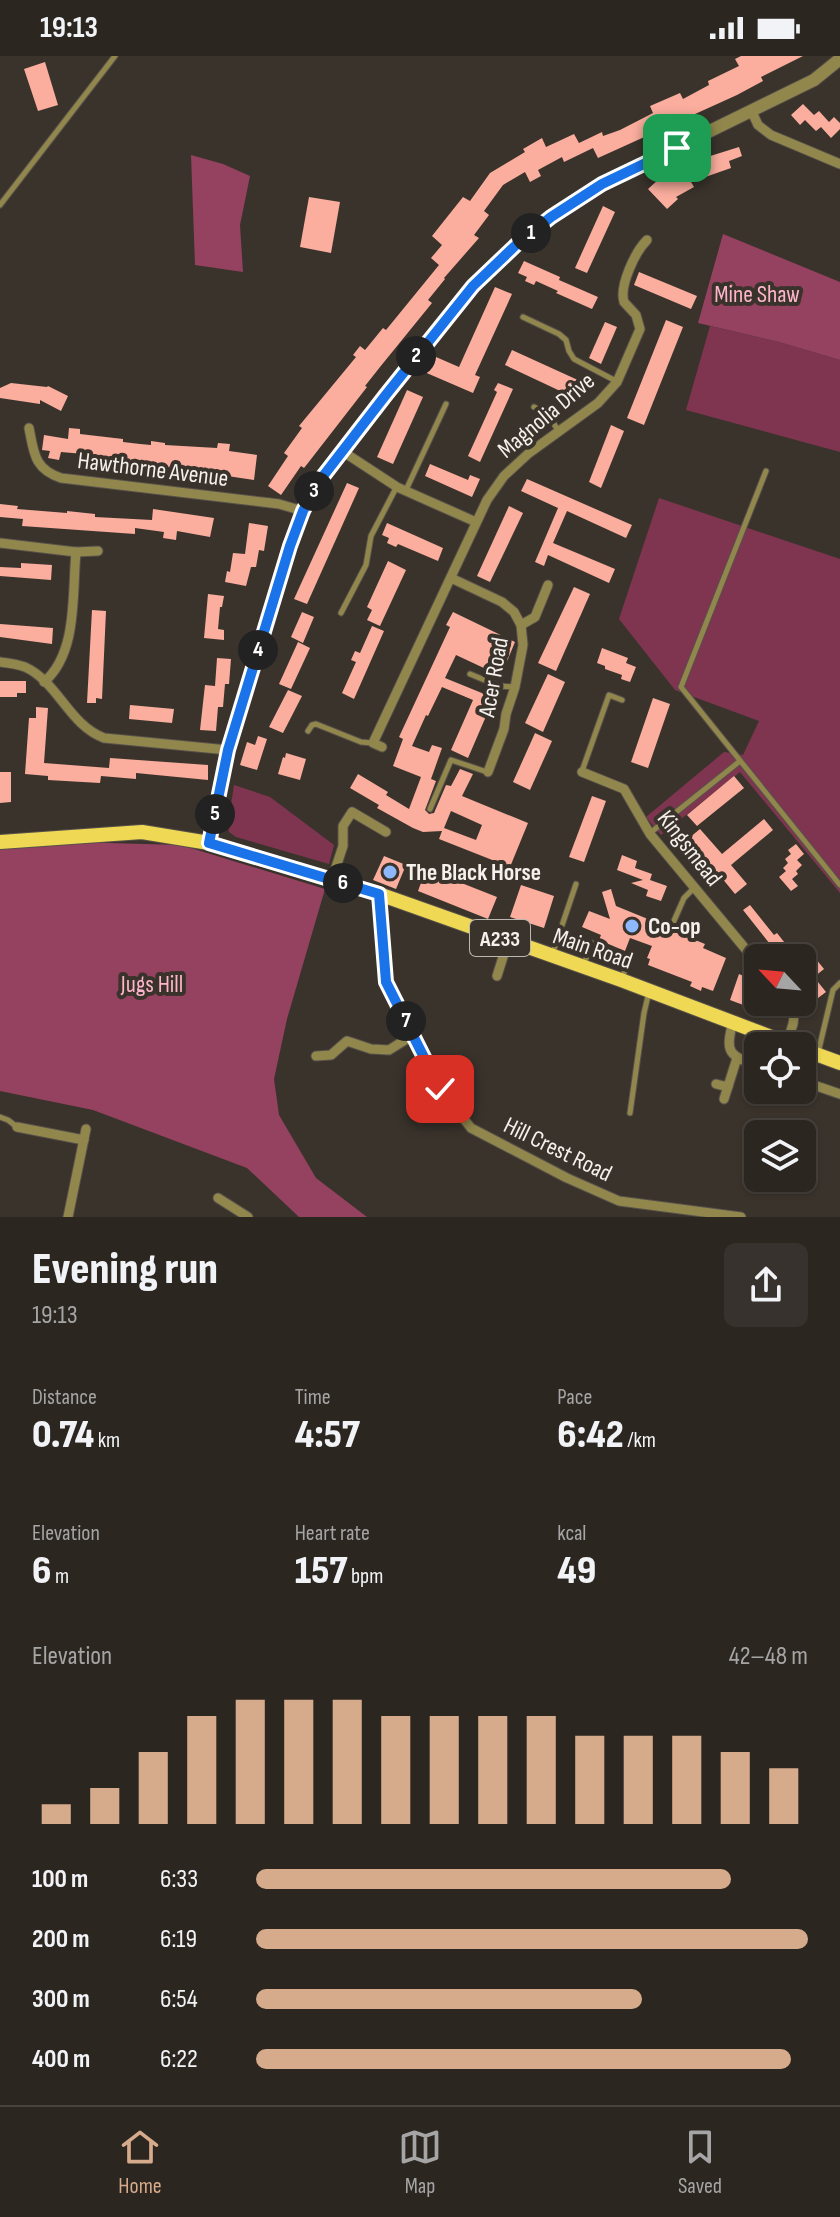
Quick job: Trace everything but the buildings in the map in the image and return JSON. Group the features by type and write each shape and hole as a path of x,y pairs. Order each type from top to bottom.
{"main road":[{"name":"Main Road","path":"0,842 142,832 209,843 379,894 761,1032"},
{"path":"818,1055 840,1063"}],"street":[{"path":"209,843 228,750 303,511 317,484 473,286 551,217 602,184 814,80 840,59"},
{"path":"752,112 758,125 771,135 840,164"},
{"name":"Magnolia Drive","path":"377,745 487,500 504,476 529,453 598,403 617,382 640,329 636,315 624,302 623,287 639,248 647,240"},
{"name":"Hawthorne Avenue","path":"29,428 38,464 61,478 279,504 303,511"},
{"path":"342,451 401,489 476,522"},
{"path":"0,543 76,552 98,551"},
{"path":"44,682 58,666 68,645 76,552"},
{"name":"Acer Road","path":"451,578 502,602 514,612 521,625 523,645 515,687 488,772"},
{"path":"521,625 535,617 548,585"},
{"path":"0,662 25,667 44,682 85,728 97,736 228,750"},
{"name":"Kingsmead","path":"582,772 624,789 650,834 744,947"},
{"path":"332,879 343,846 343,826 352,812 386,832"},
{"name":"Hill Crest Road","path":"379,894 386,982 440,1089 471,1128 619,1201 741,1217"},
{"path":"497,976 508,941"},
{"path":"733,1021 728,1043 731,1054 744,1061"},
{"path":"316,1056 331,1055 347,1041 371,1049 389,1050 413,1035"},
{"path":"724,1099 737,1058"},
{"path":"716,1084 728,1087"},
{"path":"816,1086 840,1094"},
{"path":"17,1127 84,1140"},
{"path":"68,1217 86,1129"},
{"path":"218,1198 248,1217"}],"lane":[{"path":"0,205 115,56"},
{"path":"523,317 559,334 566,340 574,359 617,382"},
{"path":"341,613 366,565 371,536 401,489 446,404"},
{"path":"534,407 548,415 559,431"},
{"path":"766,471 681,687 840,885"},
{"path":"470,674 499,686 515,687"},
{"path":"582,772 609,695 622,700"},
{"path":"308,731 316,724 377,745"},
{"path":"430,809 451,760 488,772"},
{"path":"650,834 740,761"},
{"path":"551,956 576,884"},
{"path":"673,923 684,898 694,888"},
{"path":"582,967 592,943 629,958 621,980"},
{"path":"818,1055 833,990 840,983"},
{"path":"630,1113 650,991"},
{"path":"0,1117 17,1127"}],"shaded area":[{"path":"710,326 840,360 840,452 686,410"},
{"path":"659,498 840,559 840,893 740,772 661,835 646,817 724,752 743,755 759,721 675,690 619,619"},
{"path":"234,785 270,797 334,845 329,864 236,837 229,832"}],"green space":[{"path":"191,155 250,176 240,225 243,272 195,265"},
{"name":"Mine Shaw","path":"723,234 840,282 840,360 698,323"},
{"name":"Jugs Hill","path":"0,840 181,845 325,889 287,1019 274,1079 279,1115 316,1178 367,1217 299,1217 247,1168 93,1110 0,1091"}],"place":[{"name":"The Black Horse","path":"390,872"},
{"name":"Co-op","path":"632,926"}],"route":[{"path":"440,1089 386,982 379,894 209,843 228,750 290,546 317,484 427,341 473,286 516,245 551,217 602,184 677,148"}]}
